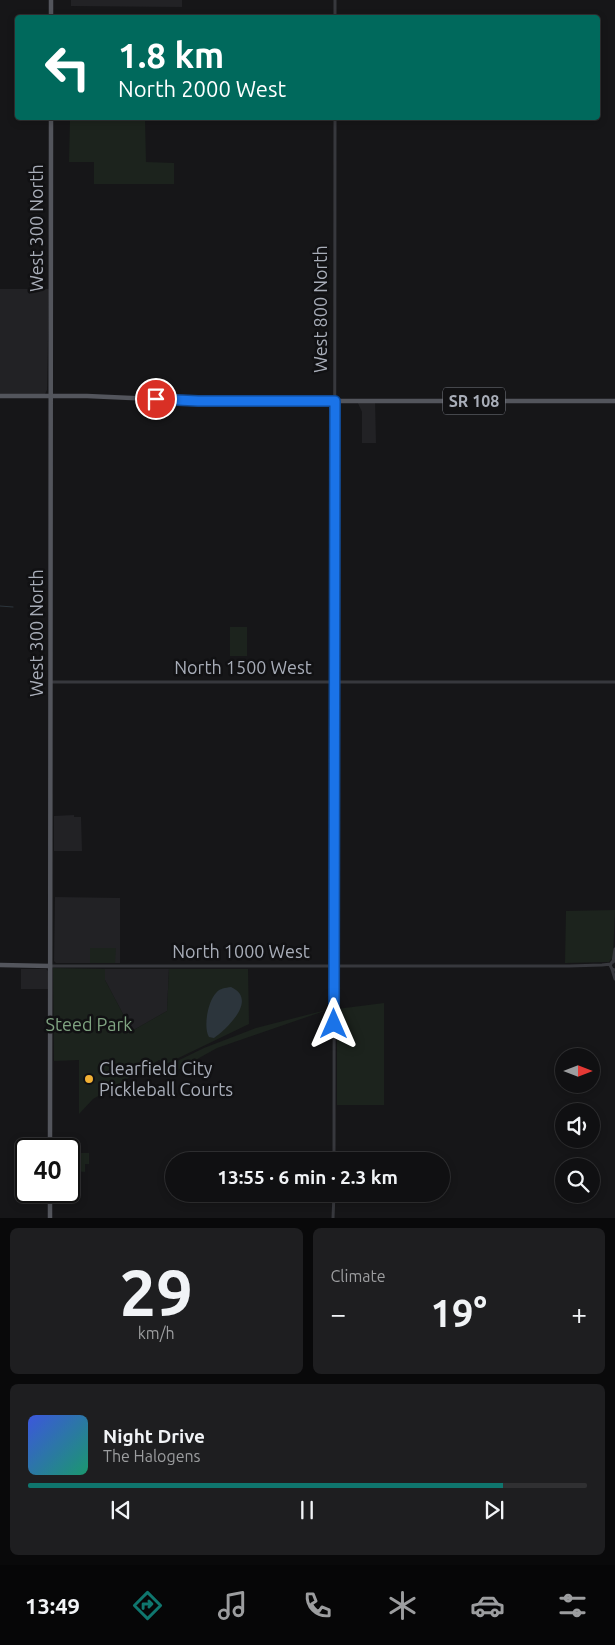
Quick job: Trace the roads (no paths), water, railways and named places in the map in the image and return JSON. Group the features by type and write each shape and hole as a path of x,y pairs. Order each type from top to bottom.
{"main road":[{"path":"51,0 51,15"},
{"name":"West 300 North","path":"50,1138 51,120"},
{"name":"SR 108","path":"0,396 198,401 615,401"},
{"name":"North 1000 West","path":"0,965 50,966"},
{"path":"50,1203 50,1218"}],"street":[{"path":"335,0 335,15"},
{"name":"West 800 North","path":"334,1152 335,120"},
{"name":"North 1500 West","path":"50,682 615,682"},
{"path":"615,948 613,965 615,979"},
{"name":"North 1000 West","path":"50,966 613,965"},
{"path":"333,1218 334,1202"}],"waterway":[{"path":"0,606 13,607"}],"place":[{"name":"Clearfield City Pickleball Courts","path":"89,1079"}],"park label":[{"name":"Steed Park","path":"89,1025"}]}
